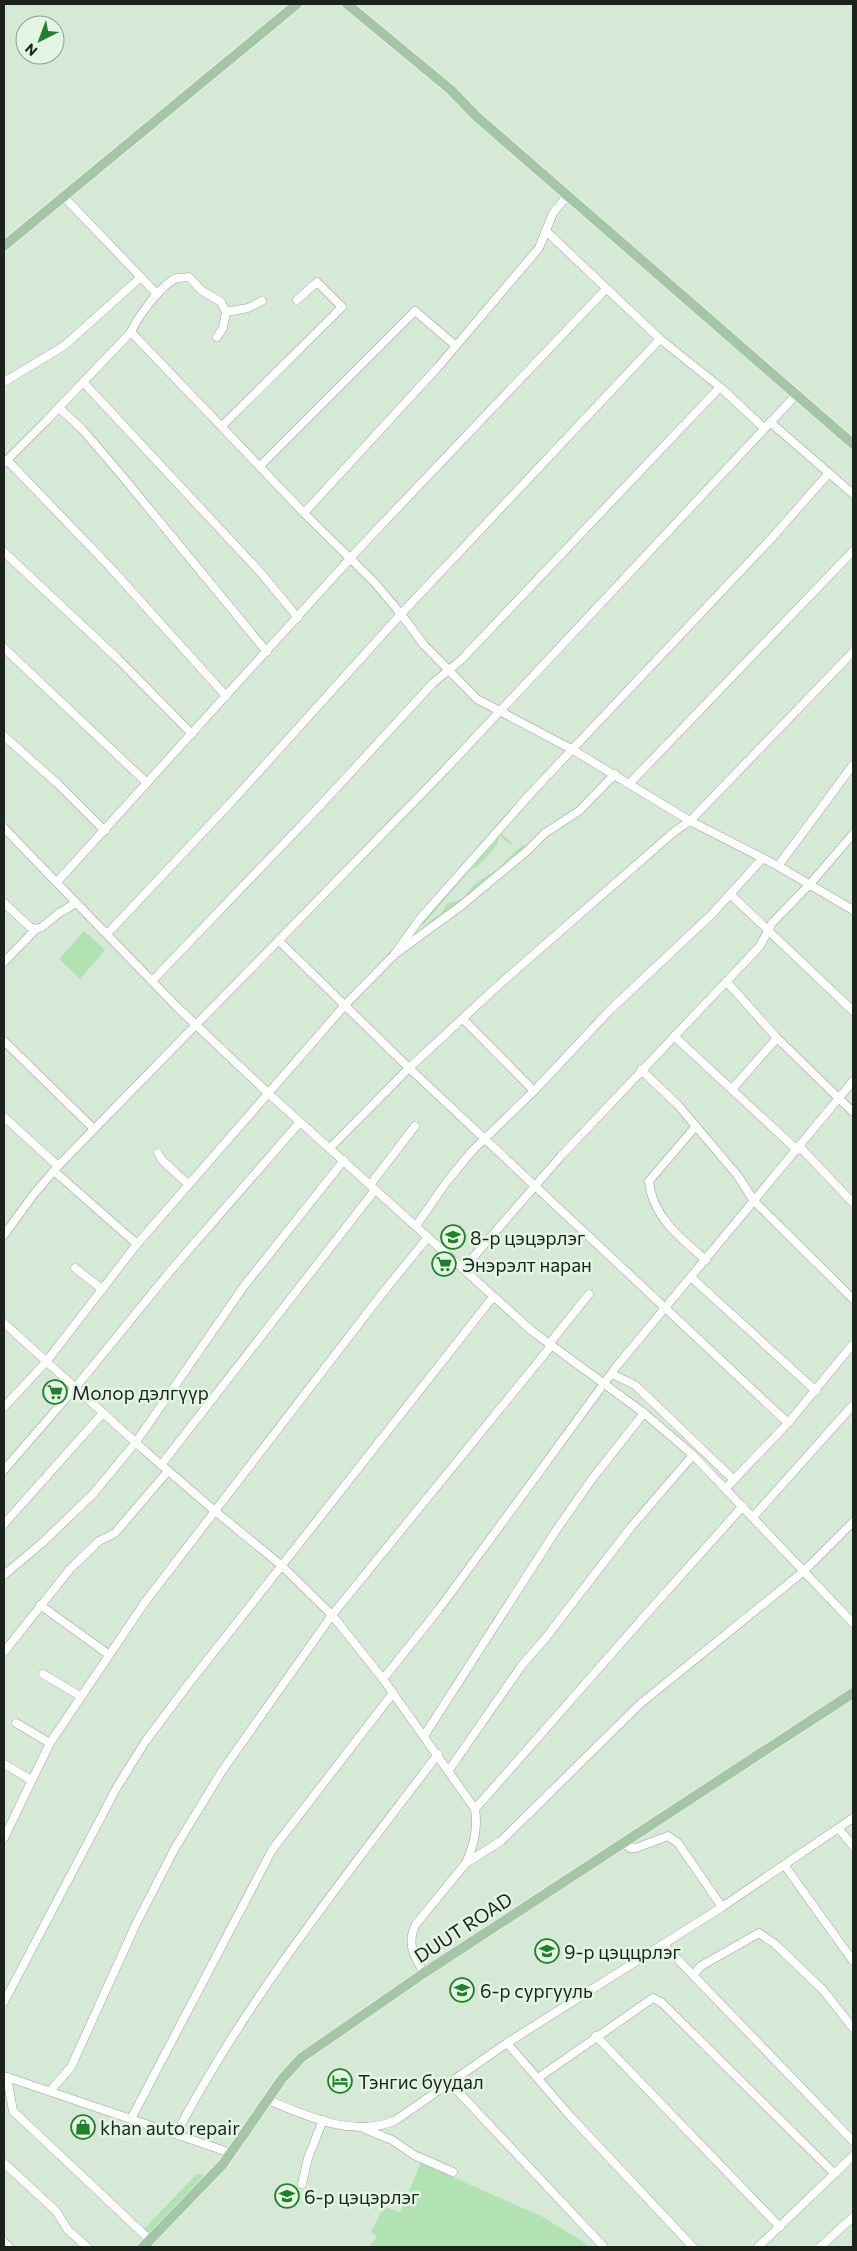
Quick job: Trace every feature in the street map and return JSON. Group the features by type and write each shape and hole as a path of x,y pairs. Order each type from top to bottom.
{"main road":[{"path":"4,246 298,4"},
{"path":"347,4 451,90 476,116 853,444"},
{"name":"DUUT ROAD","path":"146,2244 214,2175 282,2079 301,2058 424,1973 853,1692"}],"street":[{"path":"63,196 157,294"},
{"path":"304,513 456,346 539,248 553,213 568,196"},
{"path":"546,231 660,339 853,494"},
{"path":"4,382 64,346 141,277"},
{"path":"217,337 222,328 226,312 221,302 201,290 189,277 176,278 157,294 136,322 131,332 59,408 5,461 109,566 226,696"},
{"path":"222,426 342,306 317,282 297,300"},
{"path":"57,882 350,560 606,289"},
{"path":"226,312 248,308 262,301"},
{"path":"260,466 415,311 456,346"},
{"path":"131,332 401,614 424,645 477,699 573,750 690,821 778,866 853,910"},
{"path":"107,934 235,798 401,614 660,339"},
{"path":"83,382 261,573 298,618"},
{"path":"152,981 317,809 433,683 461,660 720,387"},
{"path":"4,1235 56,1168 197,1026 499,712 796,395"},
{"path":"59,408 82,429 123,477 267,652"},
{"path":"4,1407 46,1362 137,1244 188,1184 269,1094 346,1004 394,955 420,920 532,792 769,541 829,473"},
{"path":"629,784 853,551"},
{"path":"4,552 117,658 192,734"},
{"path":"4,648 147,783"},
{"path":"330,1148 409,1068 462,1019 675,832 690,821 853,652"},
{"path":"4,736 58,784 105,831"},
{"path":"778,866 853,765"},
{"path":"394,955 462,905 527,851 545,833 579,811 615,774"},
{"path":"4,828 152,981 269,1094 493,1297 550,1345 644,1413 693,1455 853,1624"},
{"path":"463,1269 536,1185 760,946 772,923 810,884 853,834"},
{"path":"416,1226 444,1184 486,1138 534,1091 609,1011 730,894 762,859"},
{"path":"730,894 853,1011"},
{"path":"4,903 36,929 42,928 59,913 76,903"},
{"path":"4,962 36,929"},
{"path":"279,941 346,1004 409,1068 486,1138 788,1423"},
{"path":"727,982 778,1038 853,1112"},
{"path":"462,1019 534,1091"},
{"path":"674,1036 798,1148 853,1203"},
{"path":"732,1089 778,1038"},
{"path":"4,1041 94,1129"},
{"path":"642,1070 678,1105 696,1126 738,1176 754,1201 853,1299"},
{"path":"383,1679 439,1610 604,1384 853,1082"},
{"path":"4,1117 137,1244"},
{"path":"4,1470 75,1388 172,1269 300,1122"},
{"path":"161,1465 373,1187 415,1126"},
{"path":"696,1126 649,1181 650,1194 662,1217 682,1240 706,1260"},
{"path":"158,1153 162,1160 188,1184"},
{"path":"4,1575 42,1543 93,1494 136,1442 244,1286 344,1160"},
{"path":"4,1838 50,1743 108,1654 175,1561 428,1237"},
{"path":"75,1268 102,1289"},
{"path":"692,1278 816,1391"},
{"path":"50,2091 71,2067 136,1924 175,1848 222,1771 332,1615 589,1294"},
{"path":"4,2002 130,1766 182,1693 281,1565 493,1297"},
{"path":"4,1323 161,1465 281,1565 332,1615 383,1679 475,1808 477,1820 475,1842 466,1863 416,1924 412,1932 411,1948 424,1973"},
{"path":"726,1488 788,1423 853,1344"},
{"path":"612,1374 635,1385 734,1480"},
{"path":"753,1517 853,1405"},
{"path":"4,1524 103,1413"},
{"path":"424,1736 557,1529 592,1479 644,1413"},
{"path":"449,1770 522,1665 544,1640 631,1527 693,1455"},
{"path":"4,1652 70,1569 99,1541 115,1533 168,1471"},
{"path":"475,1808 743,1506"},
{"path":"466,1863 501,1841 640,1704 804,1571 853,1522"},
{"path":"40,1605 108,1654"},
{"path":"43,1674 80,1696"},
{"path":"131,2119 272,1850 393,1693"},
{"path":"16,1723 50,1743"},
{"path":"176,2134 197,2093 276,1970 438,1754"},
{"path":"4,1764 31,1780"},
{"path":"363,2128 383,2126 396,2120 507,2043 722,1907 839,1830 853,1818"},
{"path":"839,1830 853,1846"},
{"path":"623,1843 630,1848 636,1848 668,1836 673,1839 678,1843 722,1907"},
{"path":"785,1866 853,1961"},
{"path":"693,1975 701,1966 759,1934 775,1944 823,1990 853,2028"},
{"path":"663,1944 853,2141"},
{"path":"538,2078 653,1998 661,2002 834,2174"},
{"path":"596,2036 780,2227"},
{"path":"507,2043 693,2247"},
{"path":"5,2077 231,2153"},
{"path":"5,2077 13,2110 146,2244"},
{"path":"450,2083 604,2247"},
{"path":"268,2100 323,2120 363,2128 392,2140 414,2155 453,2172"},
{"path":"302,2184 308,2158 323,2120"},
{"path":"758,2247 853,2156"},
{"path":"4,2162 56,2211 68,2230 87,2247"},
{"path":"820,2247 853,2217"},
{"path":"4,2242 9,2247"}],"green space":[{"path":"502,834 512,843 511,845 500,836"},
{"path":"500,836 497,845 478,866 470,870 423,925 422,922"},
{"path":"521,843 525,847 427,929 424,927 440,915 447,904 462,899 476,883 497,870 515,851 522,847"},
{"path":"84,931 105,950 80,979 59,959"},
{"path":"421,2163 543,2217 591,2247 369,2247 377,2237 371,2232 384,2207 400,2212"},
{"path":"197,2174 203,2175 204,2178 149,2236 143,2230"}],"place":[{"name":"8-р цэцэрлэг","path":"453,1237"},
{"name":"Энэрэлт наран","path":"444,1264"},
{"name":"Молор дэлгүүр","path":"55,1392"},
{"name":"9-р цэццрлэг","path":"547,1951"},
{"name":"6-р сургууль","path":"462,1990"},
{"name":"Тэнгис буудал","path":"340,2081"},
{"name":"khan auto repair","path":"83,2127"},
{"name":"6-р цэцэрлэг","path":"287,2196"}]}
